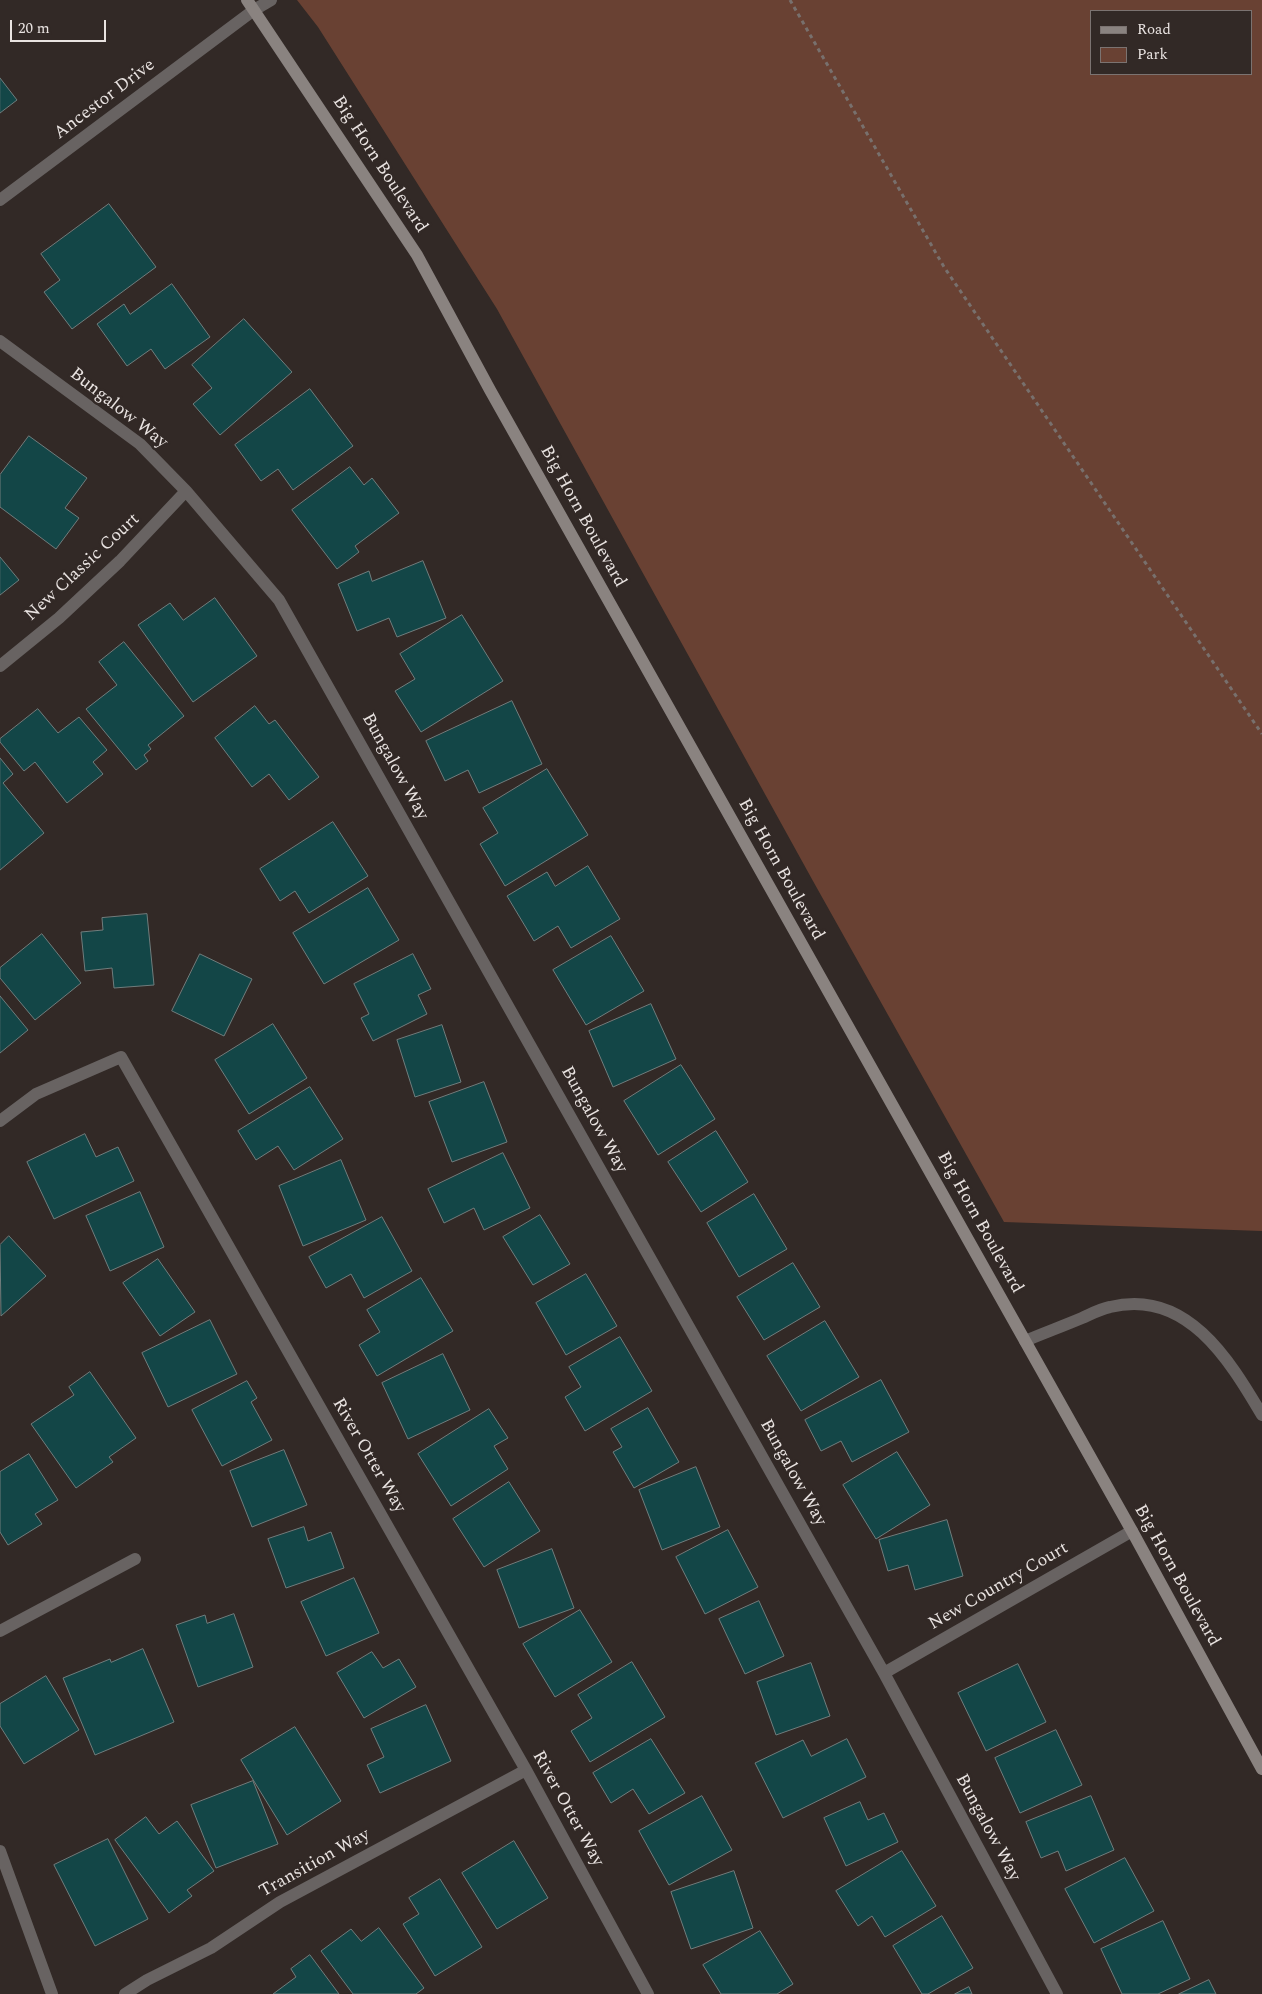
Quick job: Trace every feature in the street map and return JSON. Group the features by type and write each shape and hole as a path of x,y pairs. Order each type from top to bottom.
{"main road":[{"name":"Big Horn Boulevard","path":"251,5 417,255 495,399 1132,1531 1262,1769"}],"street":[{"path":"251,5 264,0"},
{"path":"251,5 271,0"},
{"name":"Ancestor Drive","path":"0,200 251,5"},
{"name":"Bungalow Way","path":"0,341 140,444 186,491 279,600 884,1673 1057,1994"},
{"name":"New Classic Court","path":"0,666 59,618 120,561 186,491"},
{"name":"River Otter Way","path":"0,1121 36,1094 121,1056 526,1770 648,1994"},
{"path":"1025,1341 1110,1307 1137,1304 1163,1308 1184,1318 1204,1334 1241,1380 1262,1415"},
{"name":"New Country Court","path":"884,1673 1132,1531"},
{"path":"0,1631 135,1559"},
{"name":"Transition Way","path":"125,1994 147,1980 211,1948 280,1902 526,1770"},
{"path":"0,1851 52,1994"}],"path":[{"path":"790,0 944,267 1262,734"}],"green space":[{"path":"297,0 1262,0 1262,1231 1004,1222 497,309 318,27"}],"building":[{"path":"0,78 17,100 0,113"},
{"path":"109,204 156,267 72,329 44,292 60,280 41,254"},
{"path":"172,284 210,337 165,369 151,349 127,366 97,324 124,304 130,314"},
{"path":"244,319 292,372 220,435 193,404 212,388 192,365"},
{"path":"310,389 353,446 293,490 278,469 261,481 235,445"},
{"path":"29,436 87,478 65,508 79,518 56,549 0,507 0,475"},
{"path":"350,467 364,485 372,478 399,513 355,546 359,552 337,569 292,510"},
{"path":"0,557 19,580 0,595"},
{"path":"423,561 446,618 397,637 389,618 357,631 338,584 369,571 372,581"},
{"path":"215,598 257,656 193,702 138,625 170,603 183,620"},
{"path":"462,615 503,681 421,732 395,691 415,679 400,654"},
{"path":"124,642 184,716 148,745 151,749 144,755 148,761 136,770 86,709 117,685 99,662"},
{"path":"512,701 542,764 479,793 468,770 445,781 426,741"},
{"path":"255,706 269,724 275,720 319,777 289,800 269,774 252,787 215,738"},
{"path":"38,709 58,733 79,717 107,750 93,762 103,774 67,803 35,762 24,771 0,742 0,739"},
{"path":"0,758 13,774 3,783 44,833 0,870"},
{"path":"547,769 588,835 505,886 480,844 498,833 483,808"},
{"path":"333,822 368,876 309,913 295,891 280,901 260,869"},
{"path":"588,866 620,919 571,948 558,926 534,941 507,896 547,872 555,886"},
{"path":"368,888 399,940 324,984 293,933"},
{"path":"147,914 154,985 114,988 112,968 85,971 81,932 103,930 102,918"},
{"path":"42,934 81,983 35,1020 0,978 0,968"},
{"path":"611,936 644,991 586,1025 553,970"},
{"path":"200,954 252,979 224,1036 172,1011"},
{"path":"413,954 431,989 418,995 427,1014 373,1041 361,1018 369,1014 354,984"},
{"path":"0,996 28,1030 0,1053"},
{"path":"651,1004 676,1059 613,1087 589,1031"},
{"path":"273,1024 307,1078 249,1114 215,1060"},
{"path":"442,1025 461,1082 415,1097 397,1040"},
{"path":"681,1065 715,1119 658,1155 624,1101"},
{"path":"484,1082 507,1142 452,1162 429,1102"},
{"path":"310,1087 343,1139 294,1170 278,1146 256,1160 238,1131"},
{"path":"716,1131 748,1182 701,1212 668,1162"},
{"path":"85,1134 96,1157 118,1147 134,1181 54,1219 27,1162"},
{"path":"503,1153 530,1208 484,1230 474,1208 444,1223 428,1189"},
{"path":"341,1160 366,1220 303,1246 279,1186"},
{"path":"140,1192 164,1247 110,1271 86,1216"},
{"path":"754,1194 787,1249 739,1277 707,1223"},
{"path":"540,1215 570,1264 533,1285 503,1237"},
{"path":"382,1217 412,1271 364,1298 351,1274 326,1288 309,1257"},
{"path":"9,1236 46,1276 1,1316 0,1245"},
{"path":"158,1259 195,1312 160,1336 123,1283"},
{"path":"793,1263 820,1307 764,1340 737,1297"},
{"path":"586,1274 617,1326 566,1355 536,1303"},
{"path":"421,1278 453,1331 377,1376 359,1345 380,1332 367,1310"},
{"path":"210,1320 237,1374 168,1407 142,1353"},
{"path":"825,1321 859,1377 801,1411 767,1356"},
{"path":"620,1337 652,1391 585,1431 565,1397 581,1387 569,1367"},
{"path":"443,1354 470,1410 408,1439 382,1383"},
{"path":"90,1372 136,1438 109,1457 113,1462 76,1488 31,1424 74,1395 69,1387"},
{"path":"881,1380 909,1432 852,1462 841,1441 821,1451 805,1420"},
{"path":"247,1381 257,1398 251,1402 272,1440 222,1466 192,1410"},
{"path":"648,1408 679,1462 634,1488 613,1452 622,1447 611,1429"},
{"path":"489,1409 508,1438 494,1446 508,1469 451,1506 418,1454"},
{"path":"284,1450 307,1505 252,1527 230,1471"},
{"path":"897,1452 930,1505 876,1539 843,1485"},
{"path":"29,1454 58,1500 35,1514 42,1524 8,1545 0,1532 0,1472"},
{"path":"696,1467 720,1527 662,1550 639,1490"},
{"path":"509,1482 540,1531 484,1567 453,1519"},
{"path":"947,1520 963,1576 915,1590 908,1565 888,1571 879,1540"},
{"path":"304,1527 308,1541 331,1532 344,1568 286,1588 268,1539"},
{"path":"728,1530 758,1587 705,1614 676,1557"},
{"path":"552,1549 574,1608 519,1628 497,1570"},
{"path":"354,1578 379,1633 326,1656 301,1602"},
{"path":"759,1601 784,1656 745,1674 719,1619"},
{"path":"580,1610 612,1662 555,1697 523,1644"},
{"path":"234,1614 253,1667 198,1687 176,1625 205,1615 207,1623"},
{"path":"143,1649 174,1722 95,1755 63,1678 110,1659 111,1662"},
{"path":"372,1652 383,1668 399,1659 416,1687 364,1718 337,1673"},
{"path":"632,1662 665,1717 590,1762 571,1731 592,1718 578,1695"},
{"path":"811,1663 830,1716 776,1735 757,1682"},
{"path":"1018,1664 1046,1722 986,1751 958,1693"},
{"path":"46,1676 79,1730 24,1764 0,1726 0,1704"},
{"path":"426,1705 451,1761 380,1793 367,1765 384,1757 371,1729"},
{"path":"295,1727 341,1801 287,1835 241,1760"},
{"path":"1056,1730 1082,1785 1020,1813 995,1758"},
{"path":"651,1739 685,1793 649,1814 633,1789 611,1803 593,1773"},
{"path":"847,1739 866,1777 783,1818 755,1763 803,1740 811,1756"},
{"path":"253,1781 278,1844 216,1868 191,1805"},
{"path":"702,1796 732,1850 669,1885 639,1831"},
{"path":"1091,1796 1114,1850 1066,1871 1058,1851 1041,1858 1026,1822"},
{"path":"860,1802 868,1820 884,1813 898,1842 846,1866 824,1818"},
{"path":"146,1817 159,1834 177,1821 214,1871 187,1890 192,1896 169,1913 115,1840"},
{"path":"108,1839 148,1919 95,1946 54,1865"},
{"path":"514,1841 548,1898 497,1929 462,1873"},
{"path":"902,1851 936,1906 885,1937 872,1916 858,1926 836,1891"},
{"path":"1125,1858 1154,1911 1094,1943 1065,1889"},
{"path":"734,1871 753,1928 691,1949 671,1892"},
{"path":"440,1879 482,1947 435,1976 403,1924 419,1914 409,1898"},
{"path":"942,1916 973,1968 928,1994 922,1994 893,1946"},
{"path":"1163,1921 1190,1979 1158,1994 1122,1994 1101,1949"},
{"path":"379,1928 424,1988 416,1994 353,1994 321,1951 351,1929 361,1941"},
{"path":"760,1931 793,1984 777,1994 721,1994 703,1965"},
{"path":"310,1955 339,1994 273,1994 296,1977 291,1969"},
{"path":"1209,1980 1216,1994 1179,1994"},
{"path":"969,1987 972,1994 955,1994"}]}
